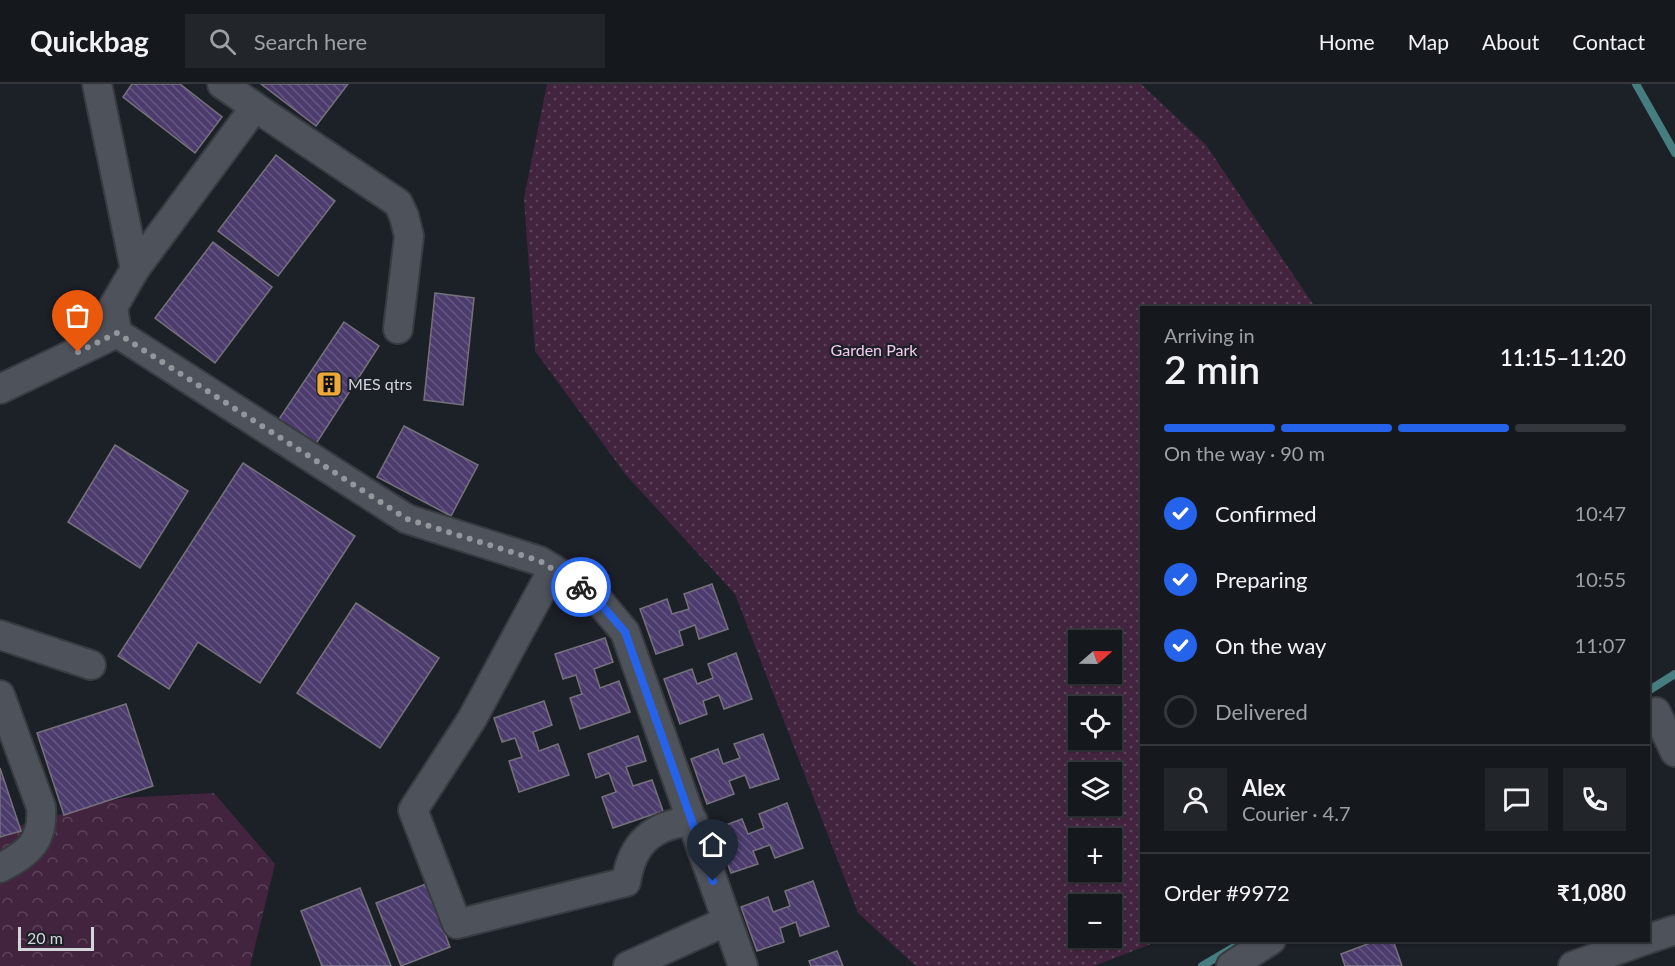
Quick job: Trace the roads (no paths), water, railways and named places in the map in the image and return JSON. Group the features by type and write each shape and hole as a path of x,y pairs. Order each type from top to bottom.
{"street":[{"path":"97,84 135,269"},
{"path":"222,84 398,203 409,236 398,328"},
{"path":"255,107 135,269 113,307 117,333 407,519 540,561 594,596 625,632 742,966"},
{"path":"0,389 117,333"},
{"path":"554,569 472,720 413,810 457,924 626,882 632,857 650,835 678,822 693,821"},
{"path":"0,635 91,665"},
{"path":"0,695 41,807 42,818 37,838 31,848 23,856 0,868"},
{"path":"1660,710 1675,752"},
{"path":"628,966 727,921"},
{"path":"1650,939 1675,930"},
{"path":"1231,966 1268,942"},
{"path":"1582,964 1642,942"}],"waterway":[{"path":"1636,84 1675,153"},
{"path":"1650,690 1675,674"},
{"path":"1202,966 1241,943"}],"place":[{"name":"MES qtrs","path":"329,384"}],"park label":[{"name":"Garden Park","path":"874,350"}]}
